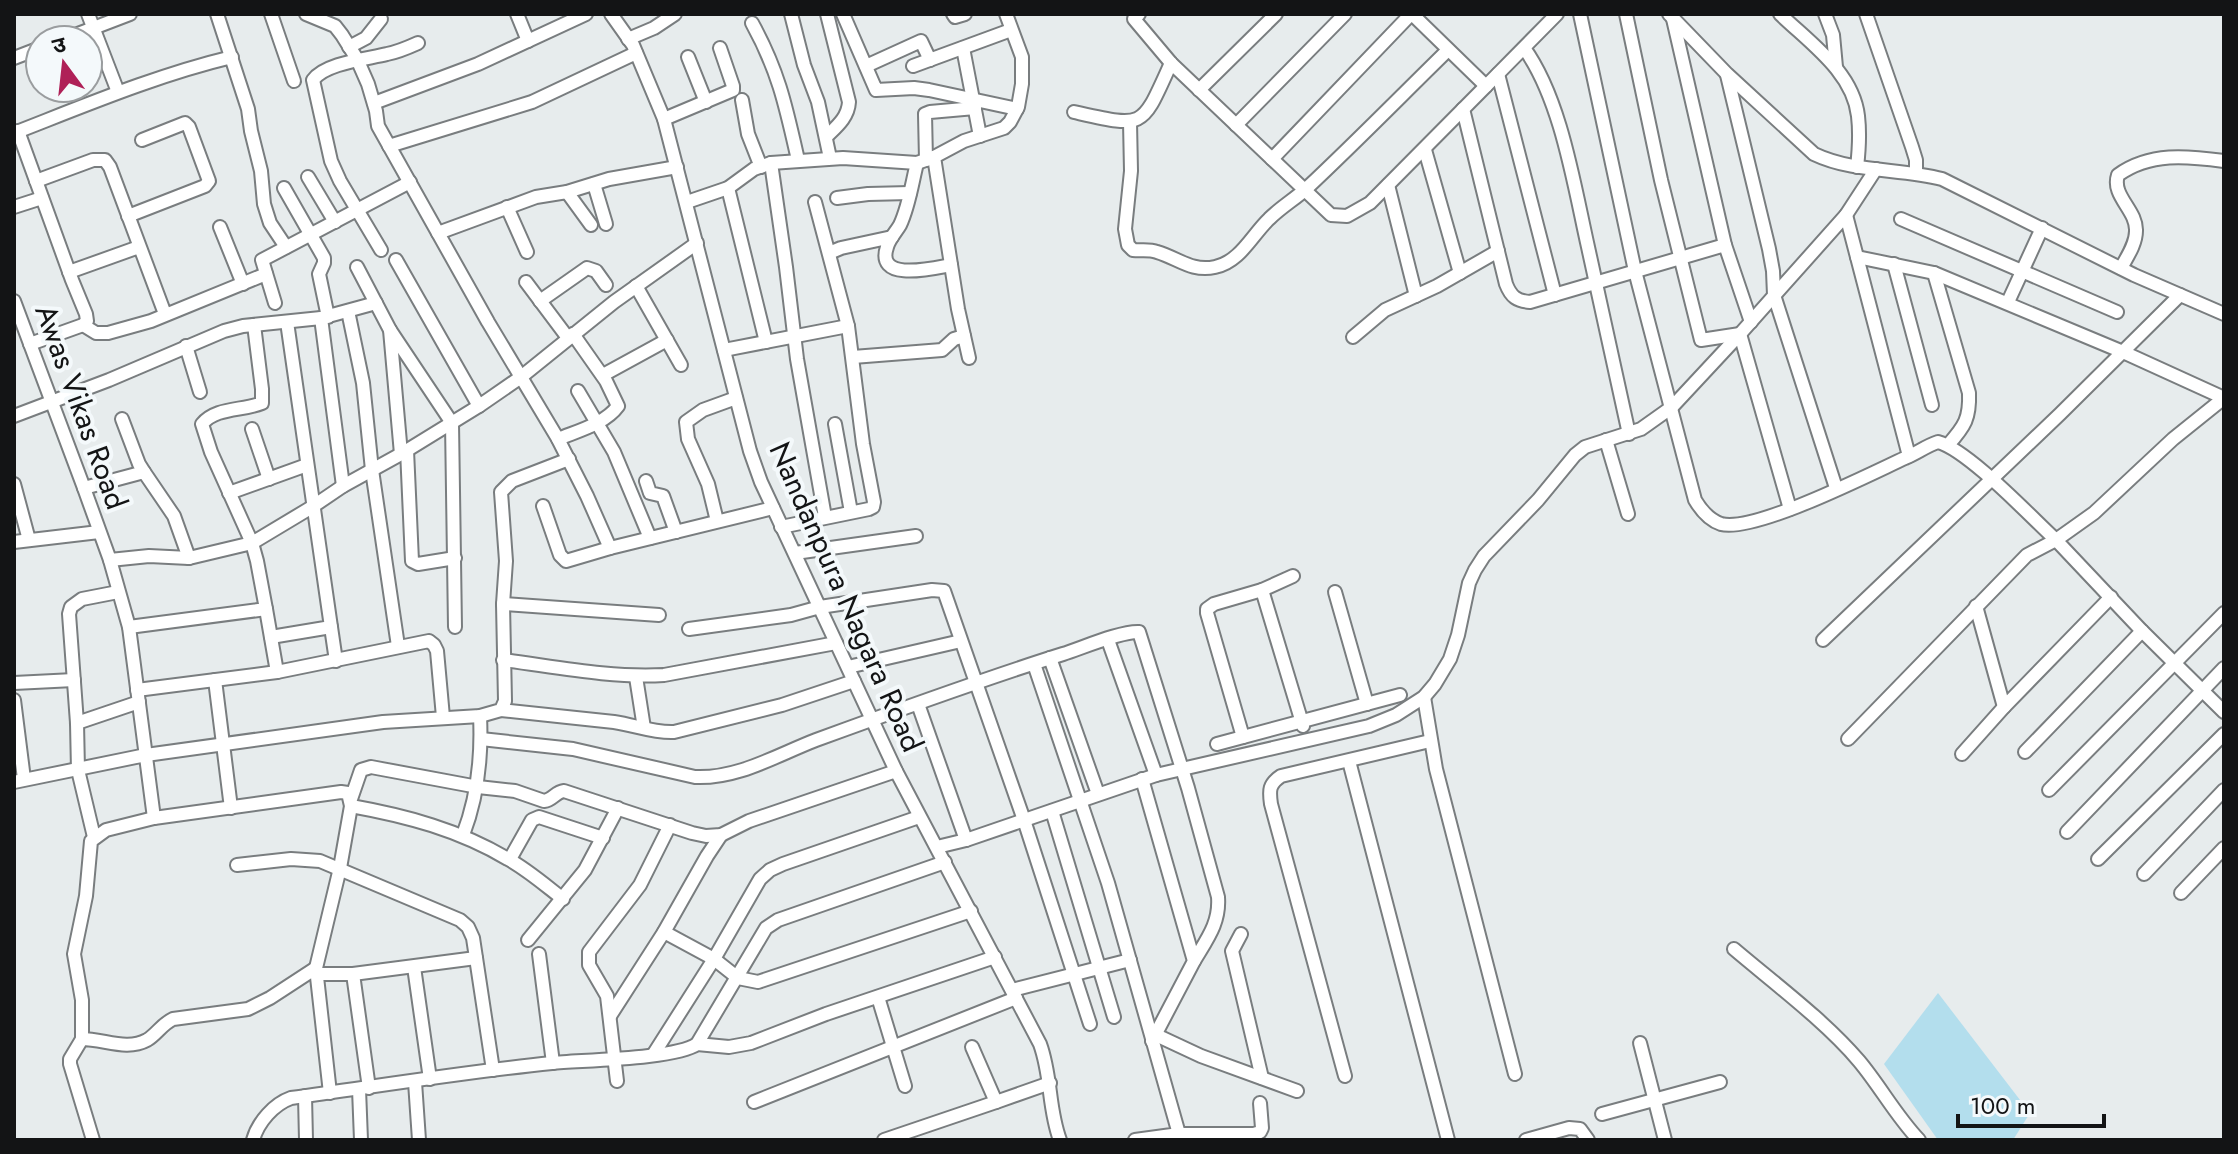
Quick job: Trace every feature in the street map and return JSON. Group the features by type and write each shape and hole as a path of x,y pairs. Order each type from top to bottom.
{"street":[{"path":"104,24 130,14"},
{"path":"217,14 248,109 261,171 264,204 270,223 286,247"},
{"path":"271,14 294,81"},
{"path":"306,14 335,26 357,59 374,103 378,126 569,459 610,548"},
{"path":"517,14 528,41"},
{"path":"374,103 449,76 586,14"},
{"name":"Nandanpura Nagara Road","path":"611,14 636,53 664,119 750,451 781,527 896,771 1040,1044 1047,1063 1052,1111 1060,1140"},
{"path":"628,39 654,28 675,14"},
{"path":"791,14 804,65 818,102 830,158"},
{"path":"826,137 848,113 849,102 827,14"},
{"path":"843,14 878,90 914,88 975,104 1017,109"},
{"path":"953,14 955,17 965,14"},
{"path":"687,202 728,188 742,176 766,165 830,158 926,160 964,141 1004,128 1017,109 1022,84 1022,57 1006,14"},
{"path":"1139,14 1134,19 1171,63 1331,215 1347,216 1370,203 1557,14"},
{"path":"1199,90 1276,14"},
{"path":"1236,125 1345,14"},
{"path":"1272,159 1411,14 1486,86"},
{"path":"1580,14 1635,271 1695,500 1703,513 1719,523 1733,525 1754,521 1790,509 1928,445 1938,442 1948,445 1992,479 2056,540 2224,712"},
{"path":"1626,14 1679,259 1707,368"},
{"path":"1780,14 1836,67 1847,82 1858,114 1860,137 1857,167"},
{"path":"1825,14 1833,35 1836,67"},
{"path":"1866,14 1912,147 1916,172"},
{"path":"1671,16 1727,74 1814,154 1831,162 1916,172 1942,179 2121,268 2224,314"},
{"path":"1671,16 1725,245 1751,322"},
{"path":"349,47 366,38 381,19"},
{"path":"752,23 779,78 798,160"},
{"path":"913,66 1011,30"},
{"path":"866,66 921,41 930,60"},
{"path":"381,250 331,161 313,80 321,72 357,59 400,51 418,43"},
{"path":"664,119 728,94 734,88 720,48"},
{"path":"963,48 980,136"},
{"path":"1524,48 1535,62 1545,85 1575,187 1629,434"},
{"path":"1130,122 1131,171 1125,229 1128,245 1133,250 1151,250 1179,263 1212,268 1226,264 1237,256 1268,219 1305,190 1448,50"},
{"path":"389,146 532,102 636,53"},
{"path":"104,55 118,92"},
{"path":"30,344 87,321 16,132 118,92 196,65 232,57"},
{"path":"688,57 706,102"},
{"path":"1074,112 1119,122 1130,122 1144,116 1171,63"},
{"path":"1498,74 1555,295"},
{"path":"1727,74 1769,249 1774,295 1836,488"},
{"path":"742,100 748,134 766,165 786,267 793,337 825,517"},
{"path":"969,358 926,160 925,114 975,104"},
{"path":"1463,109 1506,284 1509,293 1521,302 1530,302 1725,245"},
{"path":"128,216 205,186 209,181 185,123 142,140"},
{"path":"1425,150 1460,273"},
{"path":"2121,268 2137,232 2118,192 2118,175 2141,162 2166,157 2187,156 2224,161"},
{"path":"36,181 93,160 105,160 165,314"},
{"path":"926,160 885,251 887,262 903,271 951,265"},
{"path":"438,233 536,197 677,167"},
{"path":"937,847 966,840 1156,775 1369,726 1396,715 1424,697 1450,659 1468,588 1484,556 1585,447 1629,434 1672,407 1846,215 1876,169"},
{"path":"308,177 335,222"},
{"path":"275,303 262,260 410,182"},
{"path":"594,184 606,224"},
{"path":"1388,185 1416,296"},
{"path":"284,188 325,260 319,274 343,486"},
{"path":"728,188 766,342"},
{"path":"567,192 591,225"},
{"path":"837,198 910,193"},
{"path":"14,207 42,198"},
{"path":"781,527 869,509 874,502 863,444 848,326 815,202"},
{"path":"507,207 527,252"},
{"path":"1846,215 1909,456"},
{"path":"1901,219 2117,312"},
{"path":"220,227 243,284"},
{"path":"2008,302 2042,228"},
{"path":"829,253 892,237"},
{"path":"110,560 149,556 189,558 252,543 479,406 697,243"},
{"path":"69,272 139,247"},
{"path":"1353,337 1385,310 1498,251"},
{"path":"1848,739 2027,555 2056,540 2094,513 2224,398 2008,302 1934,273 1857,257"},
{"path":"396,260 479,406"},
{"path":"1894,264 1932,405"},
{"path":"357,267 390,330 452,423 455,627"},
{"path":"540,301 587,268 596,271 606,285"},
{"path":"1934,273 1969,393 1969,412 1963,428 1948,445"},
{"path":"83,325 102,334 136,325 266,274"},
{"path":"526,282 603,375 618,404 613,412 598,422 558,439"},
{"path":"636,286 681,365"},
{"path":"1823,640 2180,295"},
{"name":"Awas Vikas Road","path":"14,301 110,560 129,627 154,818"},
{"path":"14,416 224,331 325,318 376,303"},
{"path":"348,311 361,369 372,470 398,646"},
{"path":"287,322 336,661"},
{"path":"254,325 262,403 226,410 207,418 202,424 211,452 252,543 277,672"},
{"path":"724,350 848,326"},
{"path":"390,330 412,561 418,564 455,558"},
{"path":"1701,340 1740,334"},
{"path":"1740,334 1790,509"},
{"path":"853,357 942,350 954,339 964,336"},
{"path":"603,375 667,340"},
{"path":"186,346 200,392"},
{"path":"578,391 614,452 650,538"},
{"path":"717,521 708,484 688,439 686,422 703,410 736,398"},
{"path":"122,419 139,464 174,516 189,558"},
{"path":"835,424 851,512"},
{"path":"252,429 269,479"},
{"path":"1606,440 1628,514"},
{"path":"501,710 505,701 503,604 506,561 501,492 512,481 569,459"},
{"path":"229,493 307,465"},
{"path":"84,488 144,472"},
{"path":"646,481 650,493 662,494 676,532"},
{"path":"14,484 29,540"},
{"path":"543,506 563,560 573,561 610,548 773,508"},
{"path":"14,542 99,532"},
{"path":"795,553 916,536"},
{"path":"1243,737 1207,609 1293,576"},
{"path":"689,629 939,589 947,595 1090,1024"},
{"path":"1262,590 1308,741"},
{"path":"94,837 78,770 71,607 82,599 118,592"},
{"path":"1335,592 1367,704"},
{"path":"1962,754 2111,597"},
{"path":"503,604 659,615"},
{"path":"1976,606 2004,707"},
{"path":"129,627 266,609"},
{"path":"2049,790 2224,613"},
{"path":"271,637 331,627"},
{"path":"2025,752 2142,631"},
{"path":"481,739 573,749 695,777 715,778 975,683 1134,632 1141,635 1218,897 1219,912 1154,1038"},
{"path":"1108,640 1156,775"},
{"path":"77,723 138,696 336,661 422,641 429,641 437,651 443,717"},
{"path":"848,667 961,641"},
{"path":"503,660 636,677 664,675 836,643"},
{"path":"1050,658 1098,794"},
{"path":"1034,664 1108,883 1179,1134"},
{"path":"2067,832 2224,668"},
{"path":"636,677 644,728"},
{"path":"14,683 74,680"},
{"path":"215,680 231,808"},
{"path":"14,700 19,780 146,755 317,731 480,716 501,710 614,722 658,733 674,732 782,705 854,681"},
{"path":"1217,744 1400,695"},
{"path":"1424,697 1430,741 1515,1074"},
{"path":"918,704 966,840"},
{"path":"463,835 478,787 480,716"},
{"path":"2098,859 2224,734"},
{"path":"1345,1076 1269,794 1270,787 1281,776 1430,741"},
{"path":"1349,761 1448,1140"},
{"path":"330,1093 316,971 340,868 351,802 359,774 365,768 515,791 544,801 564,791 706,836 721,835 749,821 896,771"},
{"path":"1142,779 1194,961"},
{"path":"2144,874 2224,790"},
{"path":"93,1140 70,1059 82,1039 82,1000 74,954 94,837 106,830 154,818 341,792 348,793 351,802"},
{"path":"351,802 463,835 510,859 563,899"},
{"path":"528,940 585,870 618,808"},
{"path":"1052,811 1114,1017"},
{"path":"510,859 532,820 539,817 603,838"},
{"path":"653,1055 760,879 770,870 919,817"},
{"path":"617,1081 607,996 589,965 589,952 640,885 670,825"},
{"path":"610,1016 721,835"},
{"path":"2181,893 2224,848"},
{"path":"237,865 306,859 320,861 460,920 473,938 493,1070"},
{"path":"253,1140 259,1126 277,1105 291,1098 493,1070 682,1052 697,1044 766,928 778,920 945,862"},
{"path":"664,932 714,959 738,978 750,982 766,980 971,911"},
{"path":"1241,934 1232,951 1262,1078"},
{"path":"1734,949 1838,1039 1860,1062 1904,1125 1919,1140"},
{"path":"539,954 553,1063"},
{"path":"697,1044 729,1047 751,1043 995,957"},
{"path":"82,1039 134,1045 149,1039 173,1019 236,1011 257,1005 316,971 353,974 476,958"},
{"path":"754,1102 894,1047 1014,994 1075,972 1130,960"},
{"path":"414,967 430,1079"},
{"path":"353,974 364,1088 361,1140"},
{"path":"878,997 905,1086"},
{"path":"1154,1038 1297,1091"},
{"path":"1640,1043 1665,1140"},
{"path":"972,1047 996,1102"},
{"path":"415,1082 419,1140"},
{"path":"1602,1114 1720,1082"},
{"path":"884,1140 1050,1083"},
{"path":"305,1096 306,1140"},
{"path":"1135,1140 1179,1134 1254,1134 1262,1128 1260,1103"},
{"path":"1526,1140 1569,1128 1580,1129 1588,1140"}],"shaded area":[{"path":"1938,993 2030,1113 2013,1140 1938,1140 1884,1064"}]}
